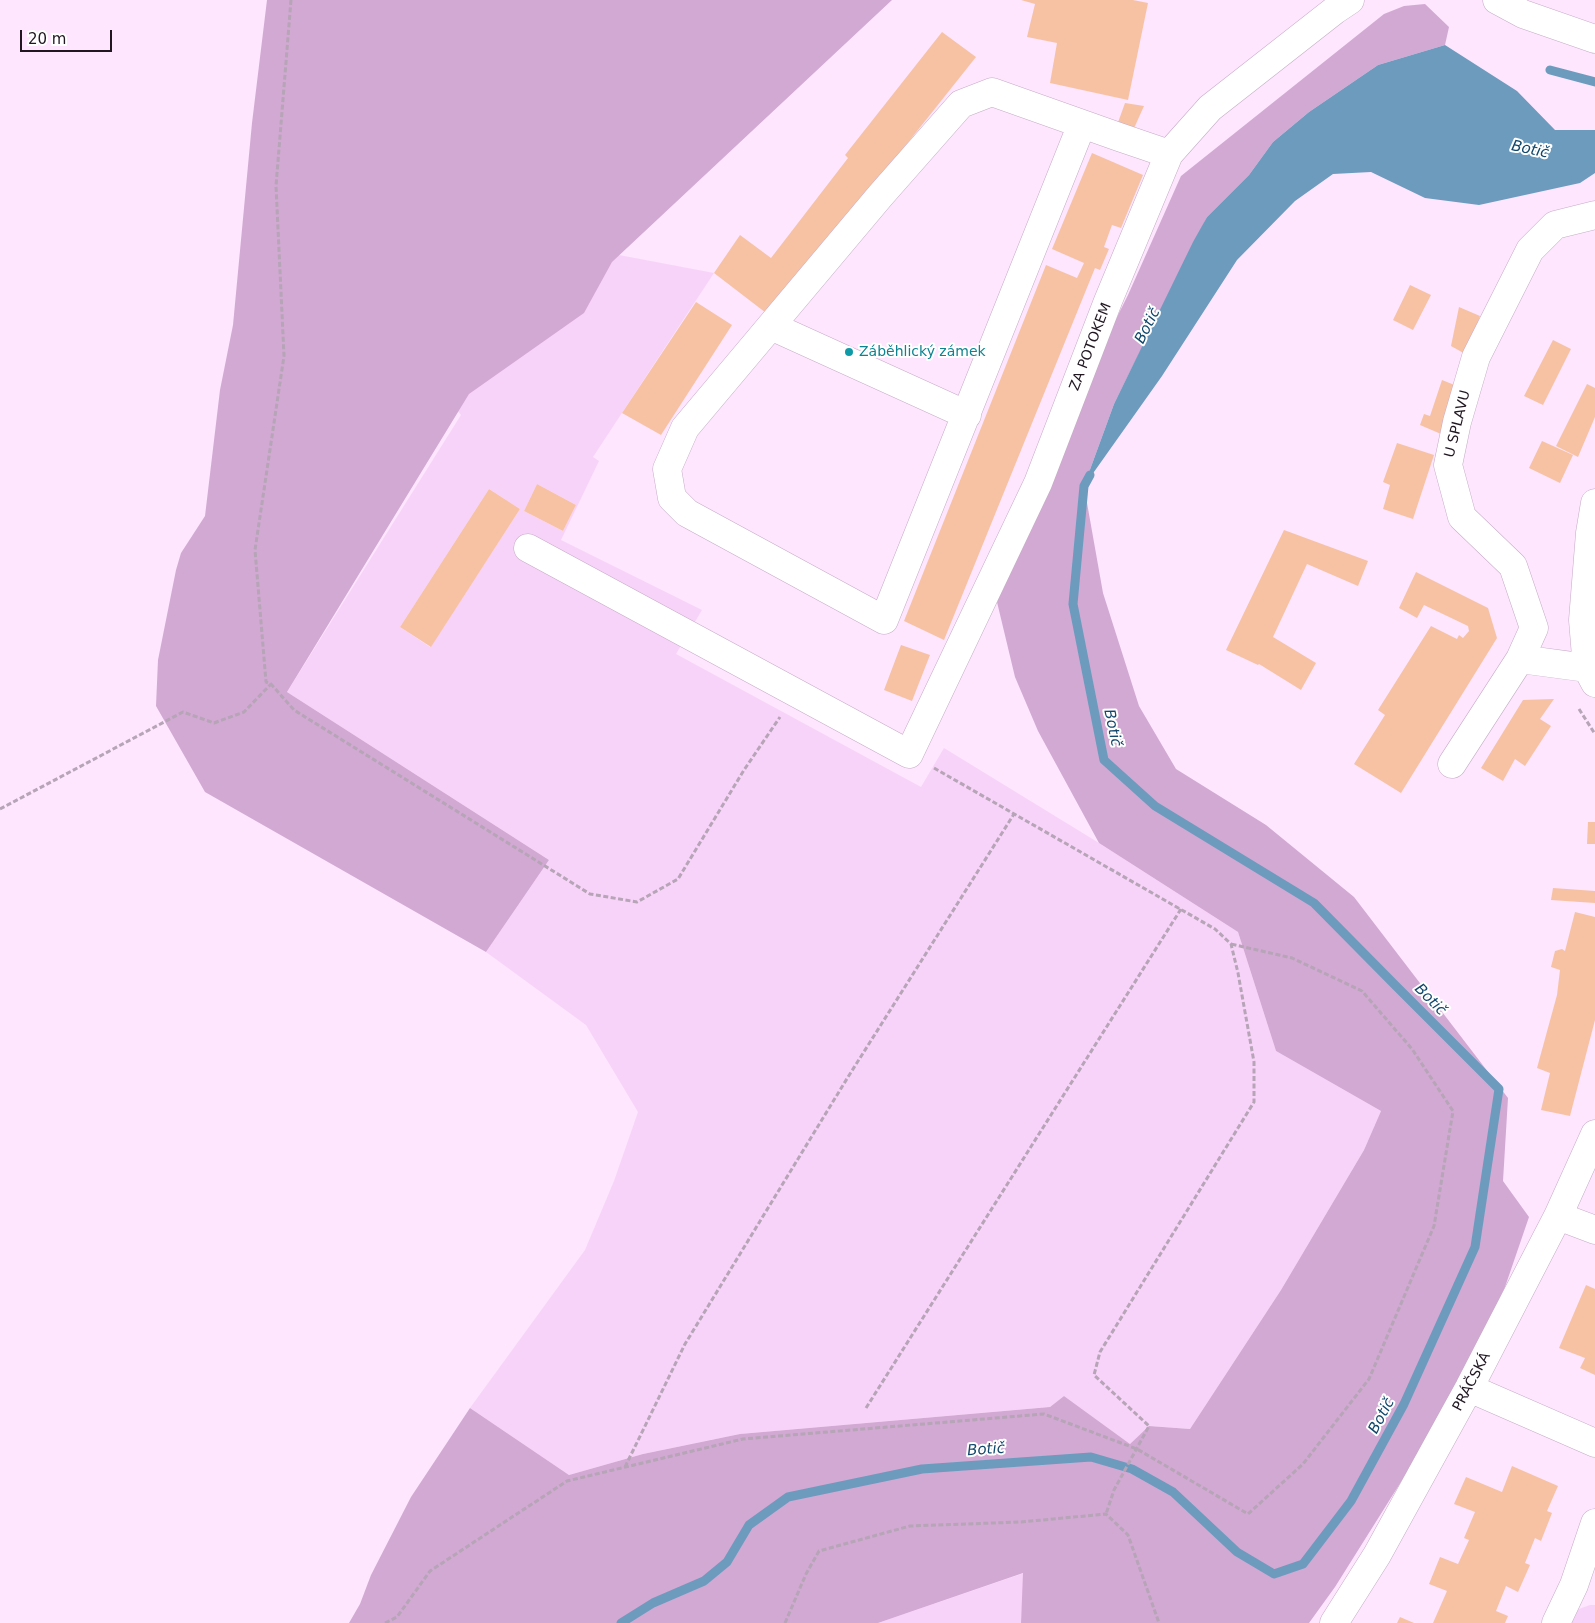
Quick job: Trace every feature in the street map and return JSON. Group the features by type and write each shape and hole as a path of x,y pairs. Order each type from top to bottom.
{"street":[{"name":"ZA POTOKEM","path":"909,754 1038,483 1108,302 1169,154 1210,108 1350,0"},
{"path":"1497,0 1527,7 1595,39"},
{"path":"1082,124 884,620 687,513 672,498 667,469 685,428 961,104 992,92 1169,154"},
{"name":"U SPLAVU","path":"1452,764 1520,659 1534,628 1513,566 1462,517 1448,465 1457,422 1476,358 1530,250 1555,225 1595,215"},
{"path":"771,326 967,415"},
{"path":"1520,659 1592,674 1583,620 1590,533 1595,503"},
{"path":"528,548 909,754"},
{"name":"PRÁČSKÁ","path":"1334,1623 1377,1555 1469,1388 1594,1142"},
{"path":"1558,1216 1595,1230"},
{"path":"1469,1388 1595,1443"},
{"path":"1556,1623 1584,1589 1595,1523"}],"path":[{"path":"291,0 276,186 284,356 255,550 266,682 271,684 294,710 590,894 636,902 678,879 740,778 796,693"},
{"path":"0,810 183,712 214,723 244,712 271,684"},
{"path":"386,1623 397,1617 430,1571 567,1481 743,1440 1044,1414 1138,1449 1248,1514 1303,1464 1369,1379 1434,1226 1453,1111 1412,1049 1362,991 1292,958 1231,944 1215,929 909,754"},
{"path":"625,1467 685,1344 848,1077 1014,814"},
{"path":"866,1408 1181,909"},
{"path":"1106,1514 1114,1490 1150,1426 1094,1375 1100,1352 1254,1102 1254,1062 1231,944"},
{"path":"785,1623 806,1574 819,1551 910,1526 1021,1522 1106,1514 1128,1535 1159,1623"}],"shaded area":[{"path":"267,0 892,0 612,262 584,313 469,394 287,692 549,860 486,952 205,792 156,706 158,660 176,570 181,553 205,516 220,390 233,325 252,123"},
{"path":"1425,4 1449,27 1445,45 1378,65 1309,112 1273,142 1249,175 1207,217 1114,404 1084,486 1103,593 1139,706 1176,769 1266,825 1354,897 1508,1098 1503,1181 1529,1217 1505,1287 1453,1399 1335,1587 1309,1623 1021,1623 1023,1573 878,1623 349,1623 411,1497 470,1408 569,1475 643,1454 740,1434 1050,1407 1064,1396 1130,1444 1149,1426 1190,1429 1281,1290 1364,1150 1381,1111 1276,1051 1238,932 1099,843 1038,731 1015,677 997,602 1101,349 1128,295 1181,176 1384,14 1404,6"},
{"path":"286,192 714,273 593,457 599,461 561,540 702,610 676,654 921,787 944,748 1099,843 1238,932 1276,1051 1381,1111 1364,1150 1281,1290 1190,1429 1150,1426 1130,1444 1064,1396 1050,1407 740,1434 643,1454 569,1475 470,1408 585,1250 614,1181 638,1112 586,1025 486,952 549,860 287,692 461,415","holes":["537,484 576,505 563,531 524,511","489,489 520,509 430,647 400,627"]},
{"path":"1024,1573 1021,1623 878,1623"},
{"path":"1595,1605 1595,1623 1568,1623 1570,1618 1579,1609"}],"water":[{"path":"1445,45 1517,91 1555,130 1595,130 1595,173 1580,183 1479,205 1425,198 1371,172 1333,174 1295,201 1237,260 1162,376 1084,486 1114,404 1207,217 1249,175 1273,142 1309,112 1378,65"}],"building":[{"path":"1021,0 1133,0 1148,3 1128,100 1050,83 1057,43 1027,37 1035,4"},
{"path":"942,32 976,57 770,316 714,273 740,235 771,258 848,158 845,155"},
{"path":"1125,103 1144,106 1131,135 1116,128"},
{"path":"1092,153 1143,175 1121,228 1112,225 1104,247 1109,249 1100,270 1095,268 944,640 904,621 1046,265 1077,278 1084,263 1052,249"},
{"path":"1410,285 1431,295 1413,330 1393,320"},
{"path":"696,302 732,325 661,435 622,413"},
{"path":"1459,307 1480,316 1467,355 1451,346"},
{"path":"1553,340 1571,349 1543,405 1524,396"},
{"path":"1442,380 1457,386 1441,434 1420,425 1424,414 1430,416"},
{"path":"1587,384 1595,388 1595,417 1578,457 1556,446"},
{"path":"1542,441 1573,455 1560,483 1529,468"},
{"path":"1397,443 1434,455 1413,519 1383,509 1390,485 1383,482"},
{"path":"537,484 576,505 563,531 524,511"},
{"path":"489,489 520,509 431,647 400,627"},
{"path":"1284,530 1368,561 1358,586 1307,564 1273,637 1316,663 1301,690 1259,664 1226,650"},
{"path":"1416,572 1488,608 1497,638 1401,793 1354,764 1385,715 1378,710 1431,626 1457,639 1459,635 1463,638 1469,631 1468,626 1424,605 1417,618 1399,608"},
{"path":"901,645 930,655 912,701 884,690"},
{"path":"1554,699 1540,719 1551,726 1525,766 1515,759 1503,781 1481,768 1523,700"},
{"path":"1588,822 1595,822 1595,844 1587,844"},
{"path":"1553,888 1595,891 1595,903 1551,900"},
{"path":"1575,912 1595,917 1595,1020 1570,1116 1541,1110 1550,1073 1537,1068 1557,995 1560,970 1551,967 1555,951 1562,949 1565,951"},
{"path":"1586,1285 1595,1289 1595,1375 1580,1368 1585,1358 1559,1348"},
{"path":"1512,1466 1558,1486 1547,1511 1552,1513 1541,1541 1535,1538 1525,1563 1530,1565 1518,1592 1506,1586 1496,1611 1508,1616 1505,1623 1433,1623 1447,1591 1429,1584 1440,1557 1458,1564 1469,1540 1464,1538 1475,1512 1454,1504 1466,1477 1502,1492"},
{"path":"1400,1617 1414,1623 1397,1623"}],"waterway":[{"path":"1550,70 1595,82"},
{"name":"Botič","path":"621,1623 653,1603 704,1581 727,1562 749,1525 788,1497 922,1469 1091,1457 1132,1469 1173,1492 1237,1552 1274,1574 1303,1564 1351,1501 1404,1404 1475,1247 1499,1089 1314,903 1155,806 1104,760 1073,604 1084,486 1090,475"}],"place":[{"name":"Záběhlický zámek","path":"849,352"}]}
